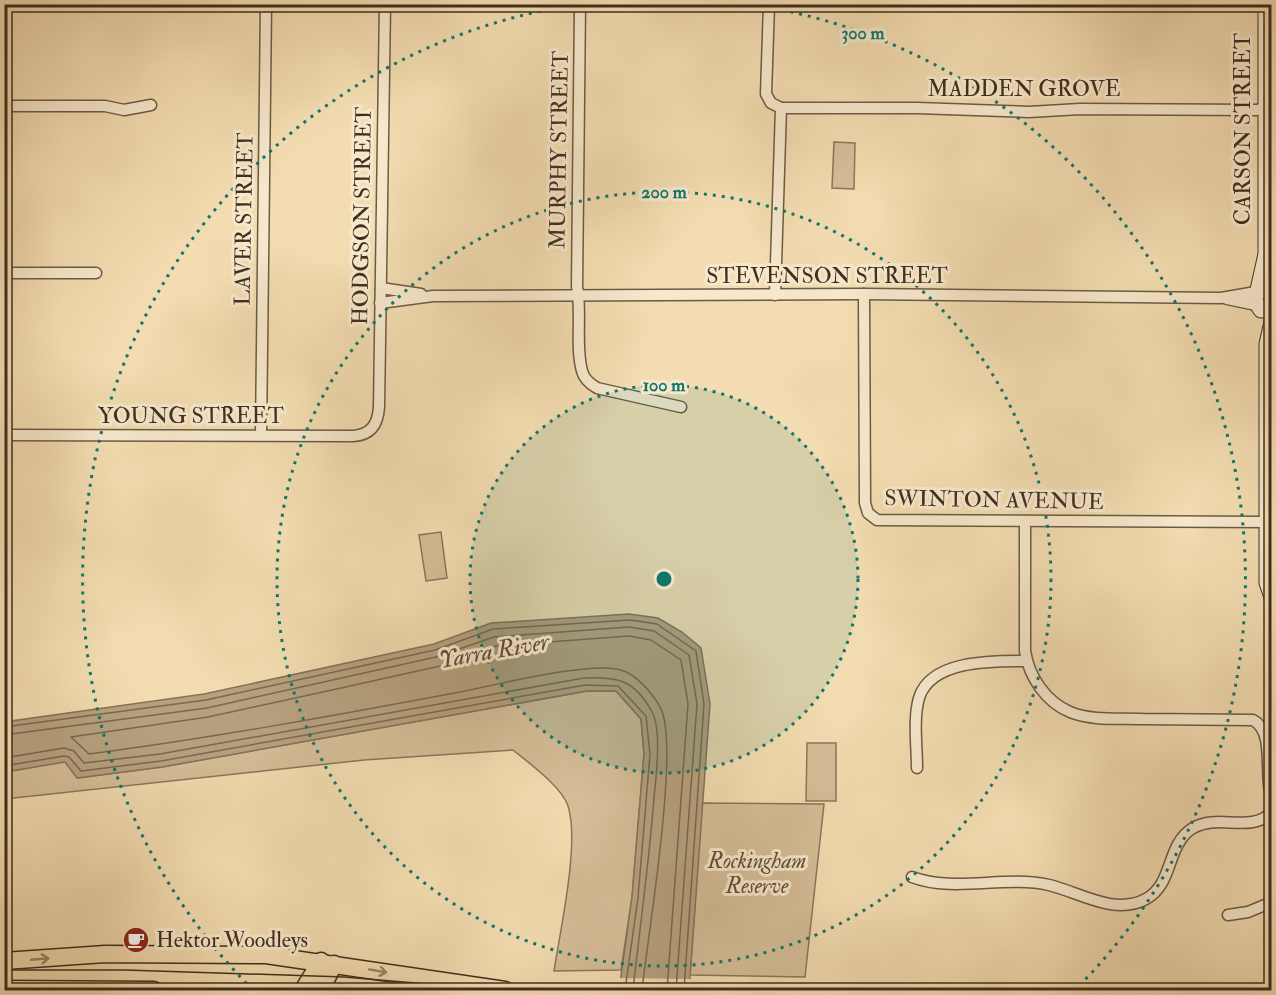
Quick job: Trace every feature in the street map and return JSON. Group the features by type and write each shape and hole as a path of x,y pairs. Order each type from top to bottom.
{"main road":[{"path":"4,961 126,954 260,955 328,962 505,990"},
{"path":"303,990 328,962"},
{"path":"321,990 328,962"},
{"path":"4,989 154,990"}],"street":[{"name":"LAVER STREET","path":"261,435 266,4"},
{"name":"HODGSON STREET","path":"375,426 379,407 385,4"},
{"name":"MURPHY STREET","path":"580,4 579,296 581,364 588,382 604,390 681,407"},
{"path":"769,4 766,94 771,103 781,108 775,295"},
{"name":"CARSON STREET","path":"1266,4 1269,107 1266,254 1262,299 1267,344 1269,590"},
{"path":"4,106 105,106 124,110 151,105"},
{"name":"MADDEN GROVE","path":"781,108 917,108 1029,112 1070,109 1257,110 1269,107"},
{"name":"CARSON STREET","path":"1266,254 1272,278"},
{"path":"4,273 96,273"},
{"name":"STEVENSON STREET","path":"381,288 433,296"},
{"name":"STEVENSON STREET","path":"380,303 433,296 864,294 1262,299"},
{"name":"SWINTON AVENUE","path":"864,294 865,503 868,513 883,520 1267,522"},
{"name":"CARSON STREET","path":"1267,344 1272,322"},
{"name":"YOUNG STREET","path":"4,435 359,435 375,426"},
{"path":"1025,521 1027,661 1036,681 1050,699 1070,712 1083,716 1253,720 1259,723 1269,736 1272,800"},
{"path":"917,768 917,708 921,692 928,685 957,666 982,662 1027,661"},
{"path":"912,877 933,882 1035,883 1100,902 1137,903 1160,887 1178,845 1193,828 1208,823 1258,822 1272,812"},
{"path":"1228,915 1248,912 1272,902"}],"green space":[{"path":"834,142 855,143 854,189 832,188"},
{"path":"441,532 447,578 426,581 419,535"},
{"path":"587,691 616,691 641,719 644,754 632,897 621,970 554,971 568,887 572,842 571,822 568,806 559,791 513,750 364,760 5,799 5,772 65,761 78,778 162,767"},
{"path":"807,743 836,743 836,801 806,801"},
{"name":"Rockingham Reserve","path":"702,803 824,804 805,977 690,975"}],"water":[{"name":"Yarra River","path":"629,614 658,618 682,632 701,648 710,704 689,990 619,990 632,897 644,754 641,719 616,691 587,691 162,767 77,778 65,762 5,772 4,722 204,694 434,644 491,623"}],"pier":[{"path":"617,978 693,979 692,990 616,990"}],"tram line":[{"path":"4,970 125,970 344,977 499,990"}],"place":[{"name":"Hektor Woodleys","path":"136,940"}]}
